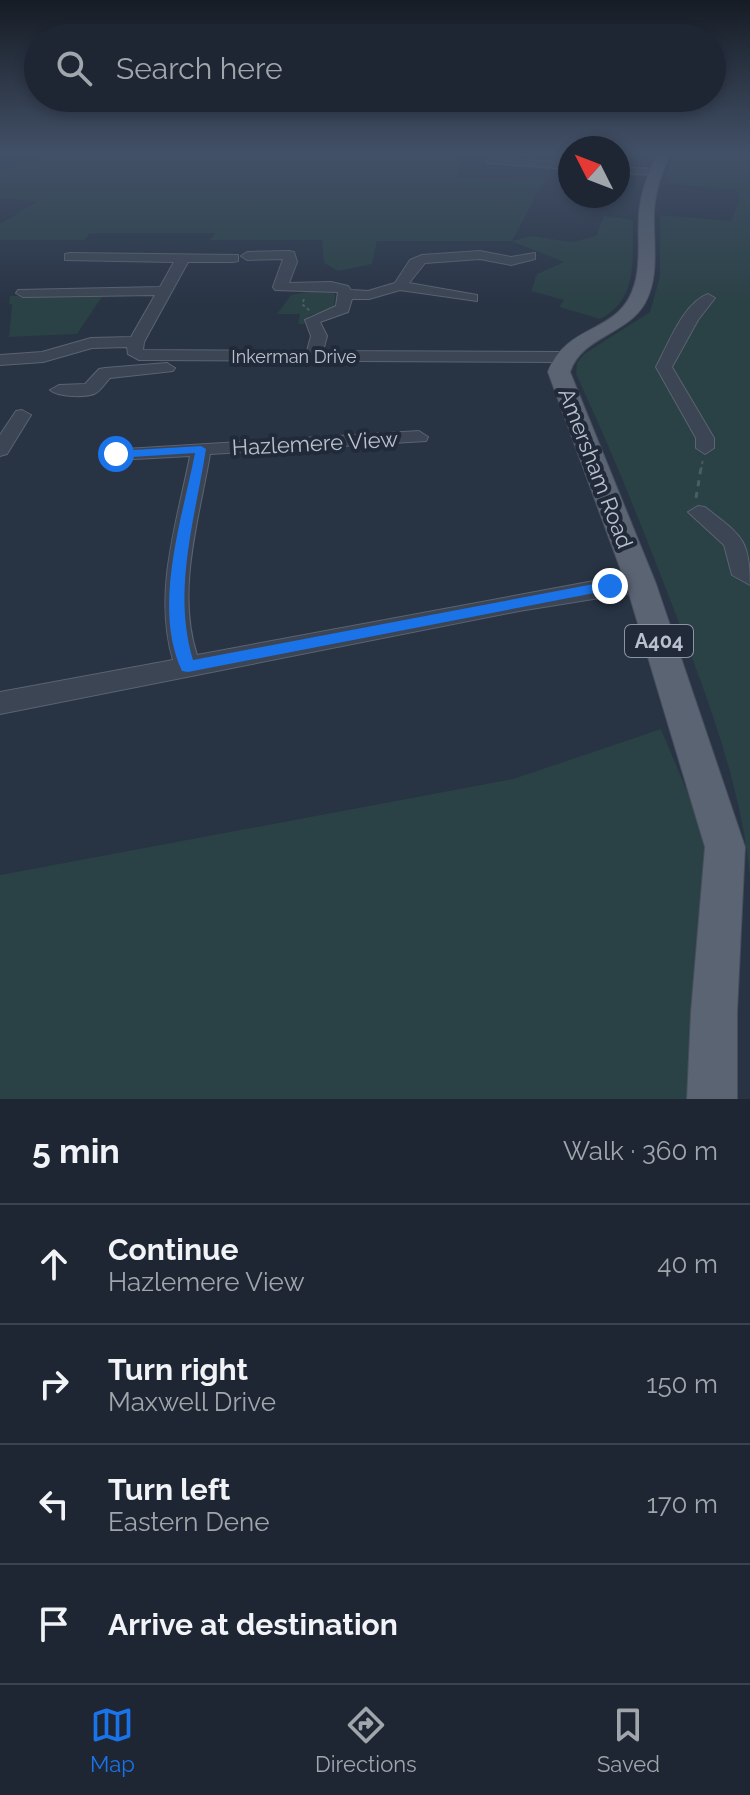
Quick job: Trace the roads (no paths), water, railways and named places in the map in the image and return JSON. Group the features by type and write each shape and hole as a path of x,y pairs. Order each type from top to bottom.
{"main road":[{"name":"Amersham Road","path":"648,204 642,287 634,306 618,321 572,346 562,357 559,372 641,584 725,847 714,1012 712,1099"}],"street":[{"path":"70,257 240,257 289,250 290,262 279,290 337,287 346,294 369,295 400,286 472,298"},
{"path":"400,286 415,263 422,259 480,255 511,261 530,256"},
{"path":"0,360 43,357 91,343 136,342 183,258"},
{"path":"23,293 165,291"},
{"path":"314,357 319,336 312,320 340,312 346,294"},
{"path":"705,448 705,438 664,367 691,318 708,298"},
{"name":"Inkerman Drive","path":"136,342 134,351 148,357 562,357"},
{"path":"59,390 90,389 105,373 190,365 215,358"},
{"path":"0,450 22,415"},
{"name":"Hazlemere View","path":"116,454 419,437"},
{"path":"188,667 178,635 175,594 201,449"},
{"path":"698,512 734,542 740,570 750,577"},
{"path":"0,703 610,586 641,584"}]}
